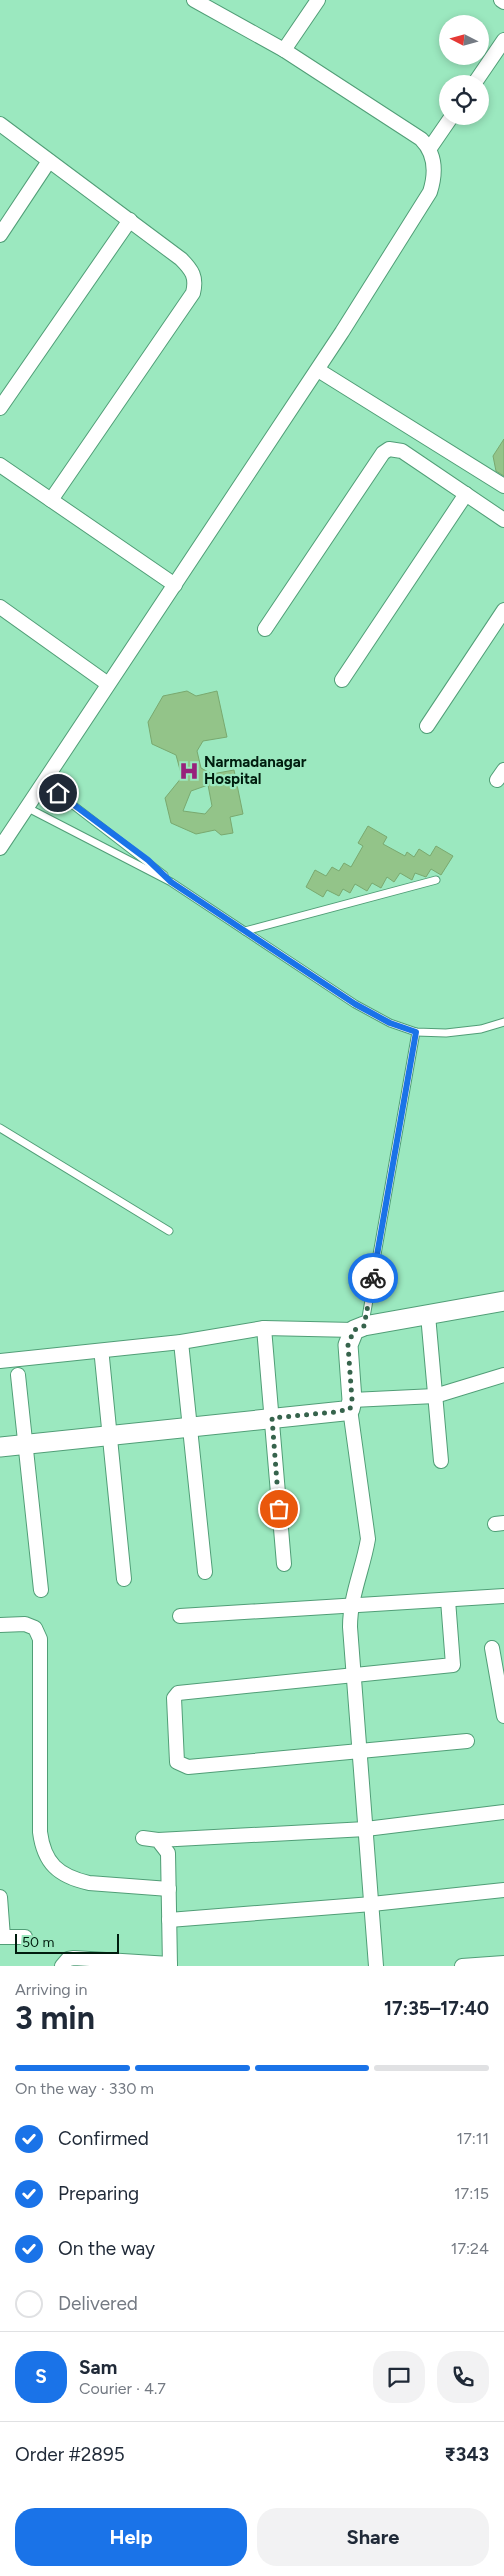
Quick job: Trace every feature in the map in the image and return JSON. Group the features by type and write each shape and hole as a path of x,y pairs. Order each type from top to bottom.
{"main road":[{"path":"0,1447 335,1412 351,1404 348,1345 359,1328 504,1301"}],"street":[{"path":"0,848 318,370 430,192 434,179 430,148 421,139 284,50 194,0"},
{"path":"284,50 318,0"},
{"path":"480,75 504,40"},
{"path":"0,124 181,259 193,271 196,282 193,293 51,500"},
{"path":"430,148 446,125"},
{"path":"0,235 49,161"},
{"path":"0,408 130,220"},
{"path":"318,370 504,486"},
{"path":"265,629 383,453 390,449 402,451 504,520"},
{"path":"0,464 174,585"},
{"path":"342,680 466,494"},
{"path":"0,607 108,684"},
{"path":"426,726 504,610"},
{"path":"428,1315 441,1461"},
{"path":"264,1328 284,1564"},
{"path":"0,1361 181,1342 264,1328 359,1328"},
{"path":"181,1342 205,1572"},
{"path":"102,1358 124,1579"},
{"path":"18,1375 41,1590"},
{"path":"376,1966 350,1606 365,1558 368,1539 351,1404 435,1396 504,1375"},
{"path":"180,1616 504,1596"},
{"path":"448,1600 453,1665 178,1693 174,1698 176,1762 188,1767 467,1741"},
{"path":"0,1625 25,1624 36,1628 40,1639 40,1832 43,1851 50,1862 77,1880 89,1883 169,1889"},
{"path":"492,1648 504,1716"},
{"path":"143,1838 158,1840 366,1829 504,1812"},
{"path":"62,1966 68,1959 74,1958 170,1965 168,1853 158,1840"},
{"path":"169,1920 372,1904 504,1890"},
{"path":"0,1897 2,1937 25,1937"},
{"path":"462,1966 504,1963"}],"lane":[{"path":"43,782 148,860 171,882"},
{"path":"26,807 171,882 355,1004 390,1023 416,1032 446,1033 481,1029 504,1022"},
{"path":"245,931 436,880"},
{"path":"359,1328 416,1032"},
{"path":"0,1128 169,1230"}],"building":[{"path":"504,439 504,476 496,471 493,456"},
{"path":"187,691 196,696 217,691 227,737 203,741 197,751 201,768 212,774 234,770 243,814 230,817 233,833 221,835 215,830 196,834 171,823 165,798 182,777 176,755 152,744 148,722 163,696","holes":["208,785 212,806 205,814 183,811 191,791"]},
{"path":"368,826 387,837 383,844 405,856 407,852 414,857 419,849 430,856 436,846 453,856 441,875 431,869 426,877 415,873 412,880 400,873 394,882 387,877 381,888 372,883 367,891 355,884 350,893 343,889 339,896 327,890 323,897 306,887 315,870 326,876 332,867 339,871 344,863 351,867 363,846 358,843"}],"way so far":[{"path":"279,1509 272,1418 350,1409 352,1400 348,1345 354,1330 364,1326 373,1278"}],"place":[{"name":"Narmadanagar Hospital","path":"189,771"}],"route":[{"path":"58,793 102,828 148,860 171,882 355,1004 390,1023 416,1032 373,1278"}]}
